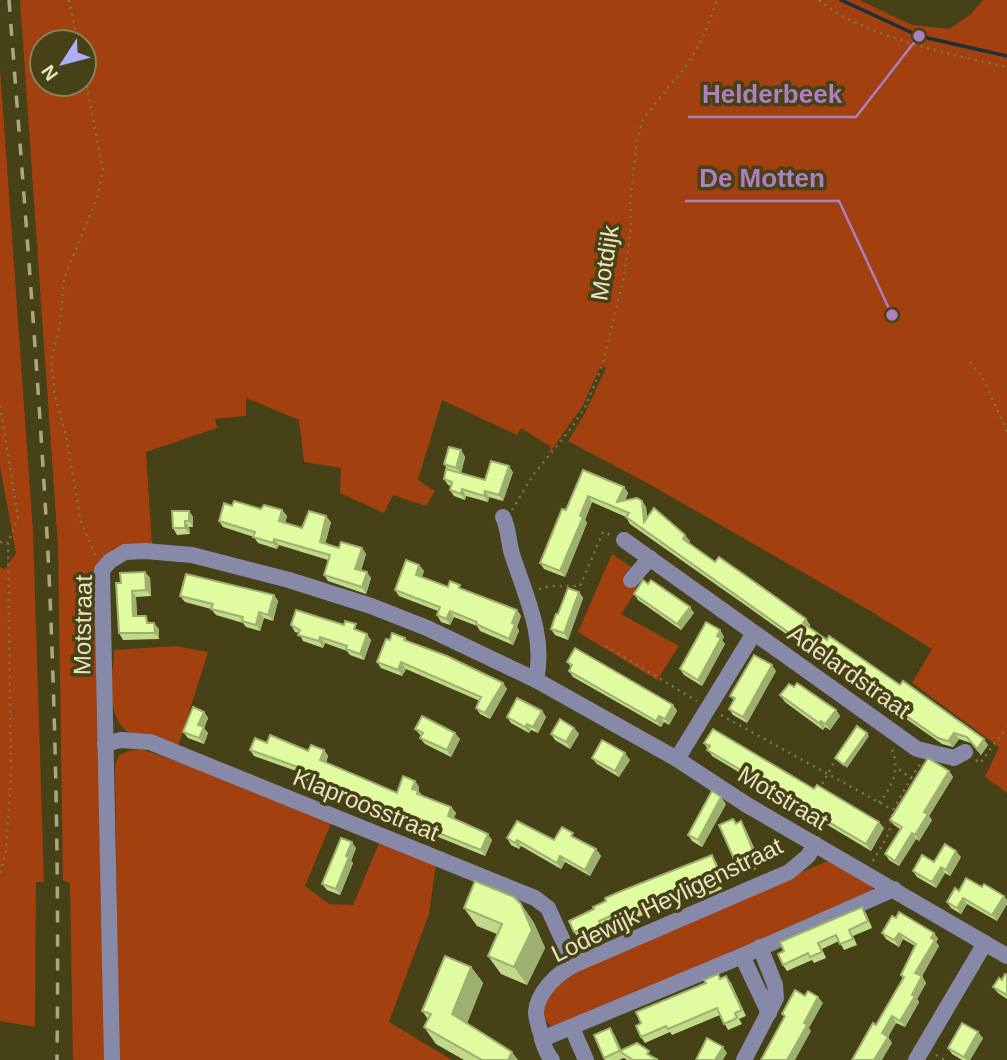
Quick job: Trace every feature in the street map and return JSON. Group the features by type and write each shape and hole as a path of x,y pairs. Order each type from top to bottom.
{"street":[{"path":"505,522 510,551 539,643 540,662 536,680"},
{"name":"Adelardstraat","path":"624,540 918,749 954,758 965,752"},
{"name":"Motstraat","path":"111,1060 102,570 110,561 125,552 191,555 241,566 371,606 427,628 536,680 677,759 747,805 1007,956"},
{"path":"631,580 650,558"},
{"name":"Adelardstraat","path":"677,759 754,633"},
{"name":"Klaproosstraat","path":"105,744 121,740 150,742 536,898 548,908 574,965"},
{"name":"Lodewijk Heyligenstraat","path":"552,1060 542,1040 536,1009 558,975 574,965 789,872 808,856 815,844"},
{"path":"542,1040 894,889"},
{"path":"916,1060 985,943"},
{"path":"744,1060 777,992 760,947"},
{"path":"742,956 769,1013"},
{"path":"572,1028 586,1060"}],"path":[{"path":"69,0 75,28"},
{"name":"Motdijk","path":"505,522 528,484 585,407 603,363 624,276 631,228 630,203 636,150 643,119 690,62 705,33 717,0"},
{"path":"819,0 831,10 882,32 944,53 1007,67"},
{"path":"89,98 103,170 97,198 64,279 60,324 51,360 55,396 66,436 81,522 102,570"},
{"path":"970,362 984,380 1007,432"},
{"path":"0,406 18,517 8,542 11,777 6,850 0,874"},
{"path":"526,595 551,586 580,586 603,532 624,540"},
{"path":"0,542 8,542"},
{"path":"606,646 708,708 893,810"},
{"path":"845,744 866,712"},
{"path":"879,803 895,779 897,768 884,725"},
{"path":"965,752 980,763 1007,727"},
{"path":"815,797 839,753"},
{"path":"866,873 889,833 893,810 911,778 897,768"}],"shaded area":[{"path":"20,0 859,0 912,25 949,29 970,15 983,0 1007,0 1007,793 985,777 999,747 912,683 932,649 649,484 568,441 585,413 606,368 601,365 582,407 547,456 551,447 521,428 517,435 442,400 418,480 435,491 426,506 393,495 384,513 340,493 341,468 304,462 299,420 246,398 246,416 215,419 217,428 146,452 152,546 107,555 107,1060 73,1060 70,883 63,880 58,546"},
{"path":"0,68 33,531 44,882 36,882 35,1027 0,1021 0,567 5,569 16,553 0,466"},
{"path":"612,554 631,567 623,576 638,588 621,614 679,646 657,680 578,632"},
{"path":"176,646 208,652 178,747 152,734 129,733 116,716 112,695 114,650"},
{"path":"141,749 332,821 305,886 329,904 353,905 380,841 436,863 429,914 389,1022 452,1060 119,1060 115,765 119,755"},
{"path":"833,861 873,886 873,890 558,1028 551,1026 544,1019 543,1003 570,972 825,862"}],"building":[{"path":"449,447 461,450 456,468 444,464"},
{"path":"491,461 509,466 499,495 485,491 484,496 462,489 461,494 450,490 452,482 444,479 446,469 485,480"},
{"path":"583,470 624,487 617,502 637,498 642,501 644,522 654,508 685,535 683,539 715,562 719,557 806,619 803,623 827,640 829,636 900,685 903,681 984,739 977,749 967,737 954,733 948,741 938,738 888,703 890,699 874,688 872,691 823,657 826,652 808,640 805,644 626,517 629,513 588,496 580,516 583,517 560,571 540,563 562,509 566,510"},
{"path":"234,501 261,509 264,505 282,510 279,521 302,528 309,511 326,516 320,542 339,548 341,542 362,548 355,569 367,572 362,587 324,575 330,555 274,539 273,543 253,537 255,532 219,521 224,503 232,506"},
{"path":"172,511 189,511 189,521 185,521 185,528 173,528"},
{"path":"406,560 419,565 416,575 448,587 450,581 460,585 459,588 517,610 509,639 450,611 446,619 437,615 440,607 395,590"},
{"path":"145,572 146,590 132,591 133,616 146,616 147,623 154,623 155,633 119,633 116,583 121,583 120,573"},
{"path":"186,574 274,595 268,615 259,612 256,625 242,621 243,617 211,609 213,604 180,596"},
{"path":"643,580 648,584 651,580 690,607 677,624 634,594"},
{"path":"568,588 579,592 564,633 551,629"},
{"path":"296,610 344,625 345,621 356,624 354,629 367,634 360,654 346,649 347,646 320,637 319,641 298,635 300,630 291,625"},
{"path":"706,622 720,630 717,636 721,638 698,680 680,669"},
{"path":"392,633 503,683 485,713 476,708 481,697 401,662 398,670 377,662 386,639 390,640"},
{"path":"575,648 673,705 665,719 659,716 656,721 569,671 572,665 567,662"},
{"path":"754,655 772,665 743,717 729,709 735,698 730,696"},
{"path":"797,683 836,710 825,724 821,721 819,723 780,695 789,684 794,687"},
{"path":"517,698 542,711 533,727 527,724 525,727 507,717"},
{"path":"193,707 204,712 198,725 204,727 199,738 183,732"},
{"path":"422,716 455,733 447,750 420,738 423,733 415,729"},
{"path":"560,719 574,728 566,742 551,734"},
{"path":"857,726 867,733 844,765 835,758"},
{"path":"713,729 814,789 817,785 879,822 866,844 707,750 710,746 704,743"},
{"path":"270,735 308,751 311,745 324,750 320,760 397,793 403,776 415,781 412,789 418,791 417,794 451,807 448,816 488,834 481,850 421,826 423,820 404,813 402,817 378,809 336,787 334,791 297,778 301,768 250,750 255,738 267,743"},
{"path":"602,740 625,753 615,771 592,758"},
{"path":"928,758 949,771 924,812 928,814 915,835 912,833 895,861 885,854 902,827 890,820"},
{"path":"712,791 721,797 698,840 688,835"},
{"path":"733,819 736,824 741,821 755,855 749,858 751,863 738,868 719,825"},
{"path":"517,821 554,840 562,827 573,833 571,836 596,849 585,870 560,856 557,863 517,840 515,843 507,838"},
{"path":"341,838 352,842 336,889 322,884"},
{"path":"945,844 956,851 946,870 941,867 932,882 913,871 922,855 934,862"},
{"path":"712,855 718,870 713,872 718,883 696,892 692,882 673,890 675,893 619,917 617,913 599,921 603,931 584,940 579,930 574,932 569,921 594,909 593,907 606,901 605,898"},
{"path":"966,878 982,887 984,884 1004,896 992,915 963,898 957,908 947,902 955,888 959,891"},
{"path":"475,881 514,897 521,904 532,930 514,967 488,956 502,924 464,908"},
{"path":"862,907 868,921 849,930 853,939 840,944 836,935 818,943 822,952 810,957 808,953 783,965 778,954 784,951 780,942"},
{"path":"899,912 934,933 931,938 935,940 915,973 922,976 912,995 915,996 900,1021 892,1016 882,1033 888,1037 874,1060 852,1060 904,977 901,975 916,944 899,933 894,940 882,933 892,916 896,918"},
{"path":"445,956 471,967 452,1014 512,1052 508,1060 482,1060 424,1027 431,1014 422,1011"},
{"path":"718,974 720,979 726,976 742,1010 735,1013 737,1018 724,1024 717,1008 668,1029 666,1026 641,1037 636,1026 641,1023 636,1012 706,983 704,980"},
{"path":"1007,975 1007,995 993,987"},
{"path":"795,990 805,996 808,991 818,997 804,1023 807,1025 787,1060 761,1060 785,1016 782,1014"},
{"path":"962,1023 978,1032 964,1057 948,1048"},
{"path":"610,1028 620,1051 637,1043 649,1051 647,1054 658,1060 633,1060 619,1051 604,1058 594,1035"},
{"path":"707,1038 723,1047 715,1060 696,1060"}],"waterway":[{"path":"841,0 919,36 1007,56"}],"railway":[{"path":"9,0 48,553 56,806 57,1060"}],"place":[{"name":"Helderbeek","path":"919,36"},
{"name":"De Motten","path":"892,315"}]}
